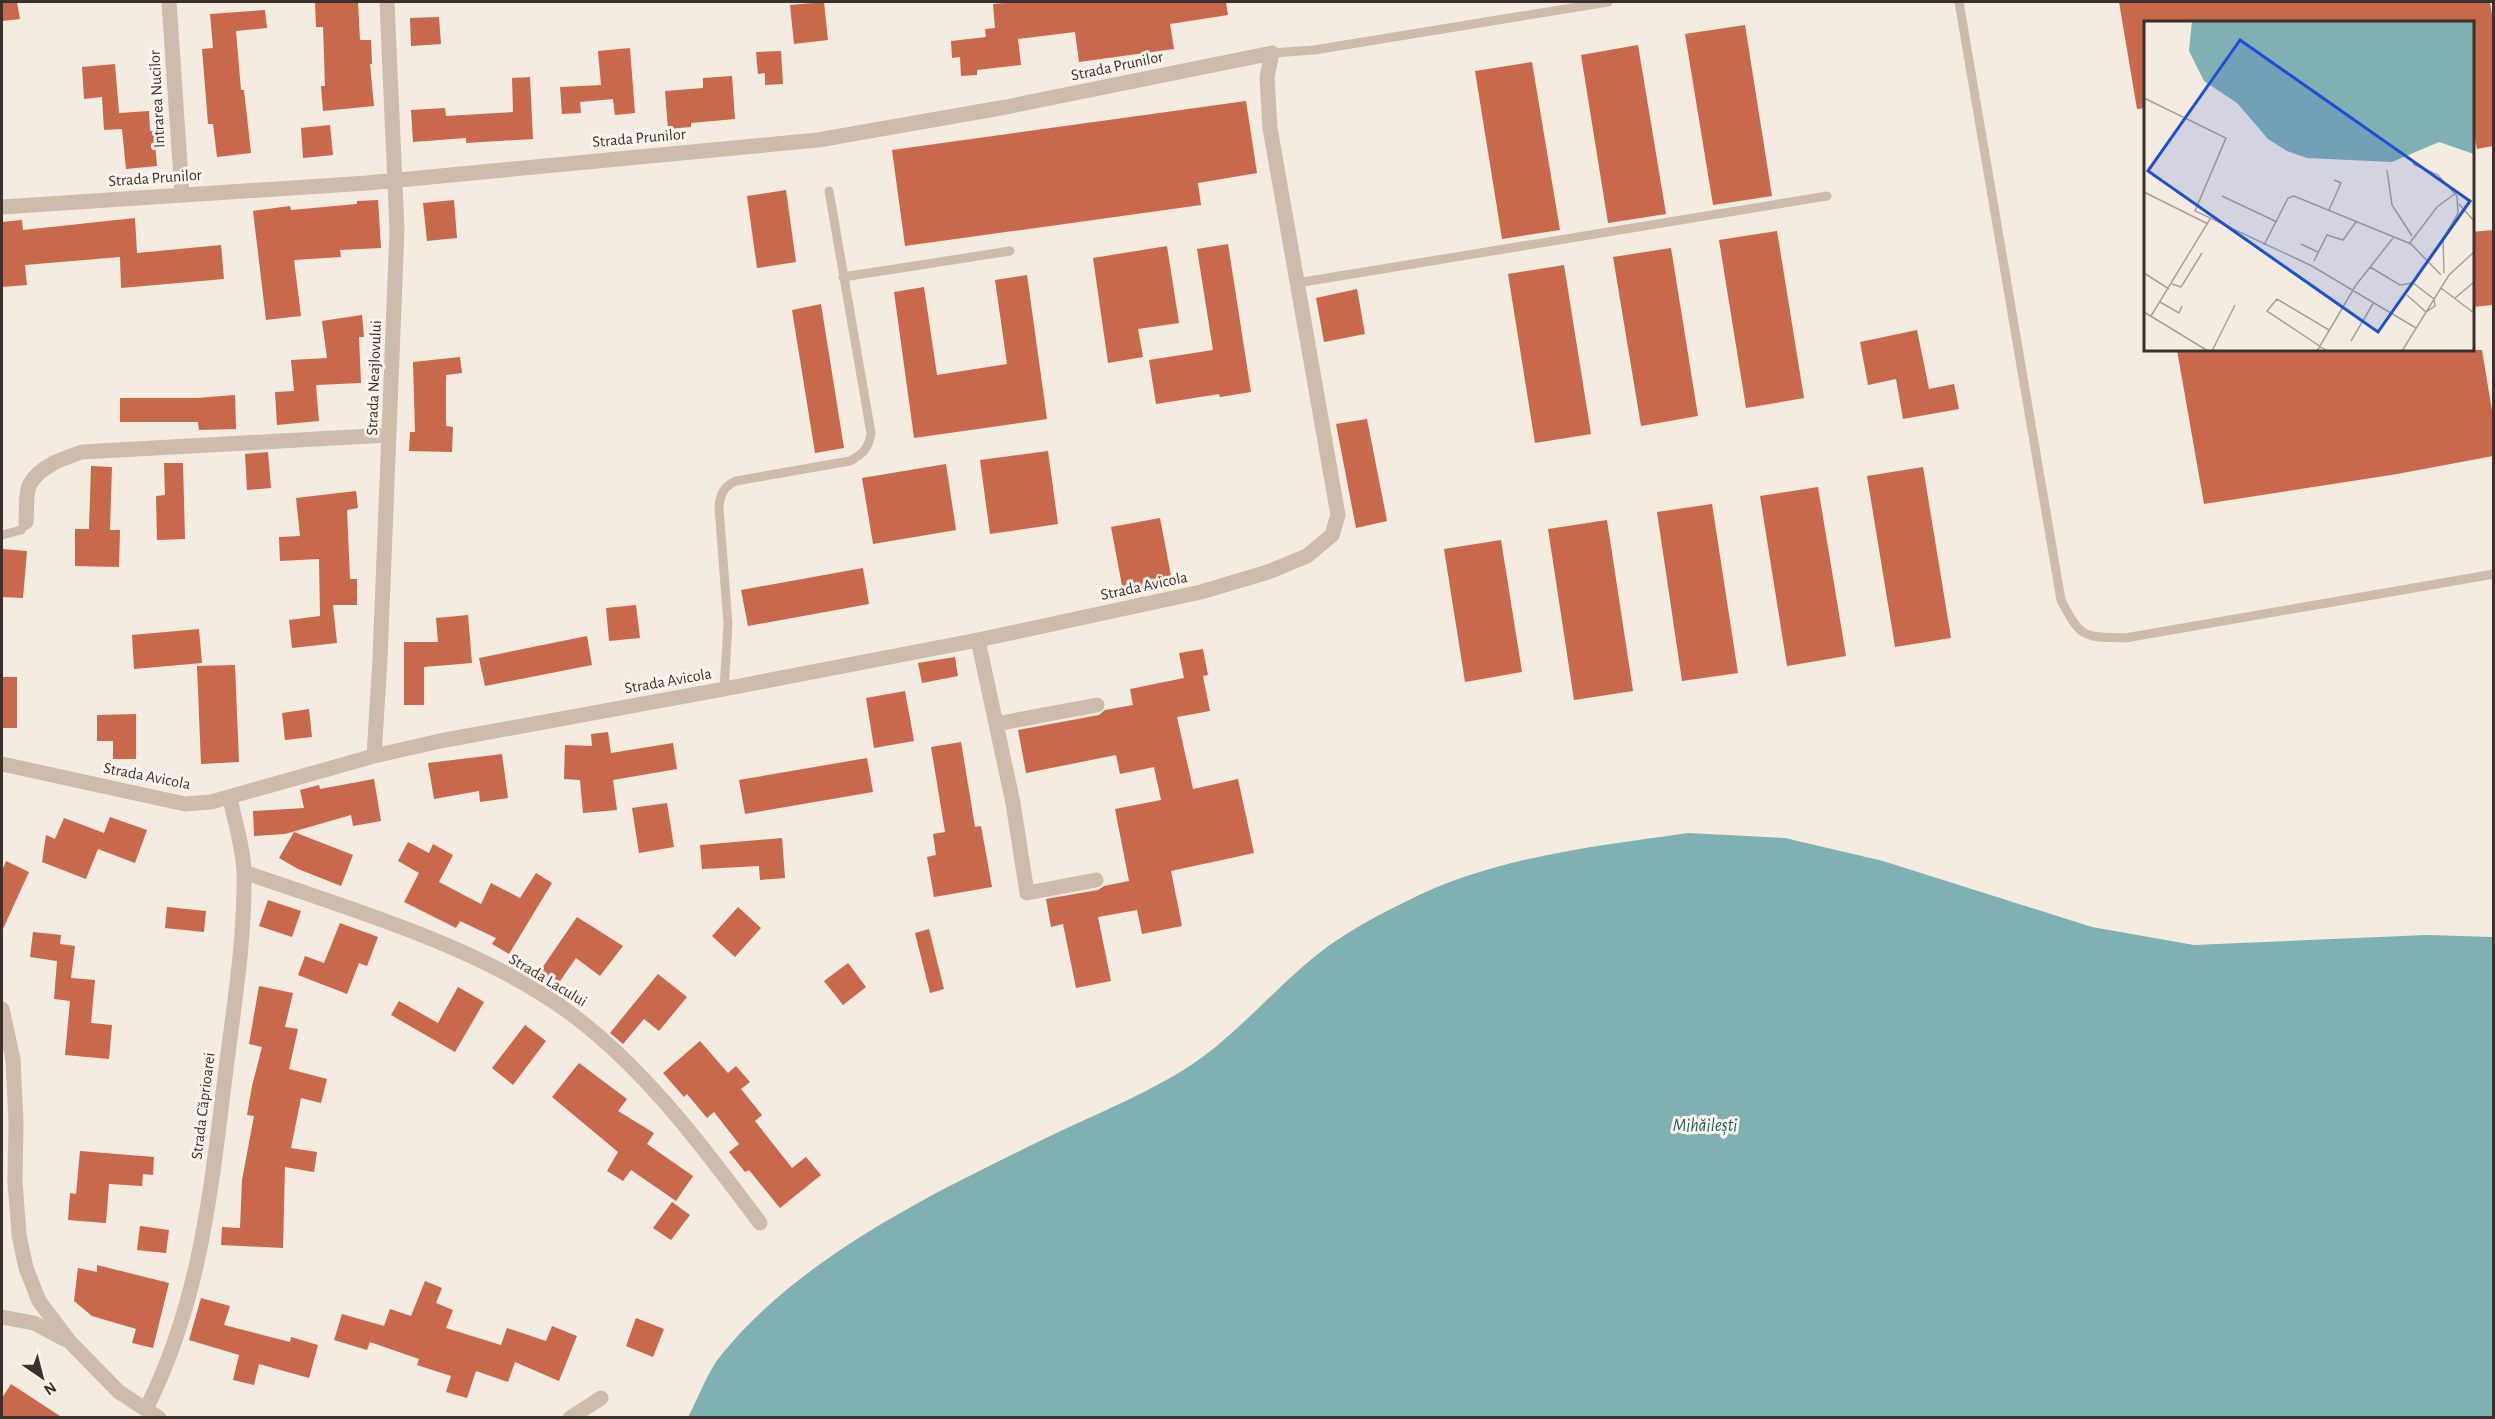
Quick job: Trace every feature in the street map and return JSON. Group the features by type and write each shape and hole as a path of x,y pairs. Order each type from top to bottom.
{"street":[{"name":"Intrarea Nucilor","path":"170,2 182,194"},
{"name":"Strada Neajlovului","path":"374,756 397,230 387,2"},
{"name":"Strada Prunilor","path":"2,207 396,180 818,140 1006,107 1272,53"},
{"path":"1272,53 1267,77 1270,128 1297,283"},
{"name":"Strada Avicola","path":"2,765 184,804 230,798 374,756 440,741 978,640 1224,585 1268,572 1307,556 1332,535 1338,515 1297,283"},
{"path":"26,522 29,485 43,470 61,459 82,452 389,435"},
{"path":"978,640 1013,803 1027,893 1096,880"},
{"path":"996,724 1097,705"},
{"name":"Strada Căprioarei","path":"152,1413 200,1256 231,1031 241,941 244,872 230,798"},
{"name":"Strada Lacului","path":"244,872 409,931 462,953 546,997 582,1022 617,1053 688,1131 760,1223"},
{"path":"2,1009 13,1059 18,1235 26,1268 39,1301 70,1342 119,1392 152,1413"},
{"path":"2,1317 34,1323 70,1342"},
{"path":"570,1418 601,1398"}],"lane":[{"path":"1272,53 1314,50 1608,2"},
{"path":"1959,2 2061,600 2074,625 2091,637 2125,638 2493,574"},
{"path":"724,689 728,624 719,508 720,495 726,486 736,481 850,461 861,455 869,446 871,433 829,191"},
{"path":"1297,283 1827,196"},
{"path":"843,277 1010,251"},
{"path":"2,535 21,530 26,522"}],"water":[{"name":"Mihăilești","path":"1688,833 1785,838 1883,861 2092,927 2194,945 2426,935 2493,937 2493,1417 688,1417 722,1354 754,1319 790,1287 829,1258 870,1231 956,1183 1130,1099 1182,1071 1220,1043 1327,947 1355,929 1395,907 1473,874 1579,849"}],"building":[{"path":"2,2 17,2 20,19 2,21"},
{"path":"315,2 358,2 360,40 371,40 372,64 370,64 374,106 323,111 321,86 325,86 323,27 316,27"},
{"path":"824,2 828,40 794,44 790,5"},
{"path":"1014,2 1226,2 1228,15 1170,24 1174,49 1079,62 1075,32 1018,39 1021,65 977,70 977,75 961,76 960,57 952,58 951,41 986,37 985,29 995,28 993,4"},
{"path":"2119,2 2490,2 2493,22 2493,146 2477,149 2474,134 2474,21 2144,21 2144,108 2137,109"},
{"path":"265,10 267,28 236,31 241,90 244,90 251,153 217,157 213,124 208,124 202,49 213,48 210,14"},
{"path":"439,17 441,44 411,46 410,18"},
{"path":"1745,25 1772,196 1713,205 1685,34"},
{"path":"1638,45 1666,214 1608,223 1581,55"},
{"path":"630,48 635,113 615,115 613,99 580,102 581,113 562,114 560,87 601,85 598,51"},
{"path":"781,51 783,84 765,85 765,73 758,74 756,52"},
{"path":"1532,62 1560,230 1502,239 1475,71"},
{"path":"115,64 119,113 149,111 150,131 154,131 157,166 126,169 122,129 104,130 102,97 84,99 82,67"},
{"path":"732,76 735,119 691,123 691,127 668,129 665,91 703,88 703,78"},
{"path":"530,77 533,139 466,143 466,138 413,142 411,110 445,108 446,116 513,112 512,78"},
{"path":"1246,101 1257,173 1198,183 1201,205 905,246 892,150"},
{"path":"330,125 333,155 303,158 301,128"},
{"path":"786,190 796,262 757,268 747,196"},
{"path":"378,200 381,248 340,250 341,257 294,260 301,316 266,320 253,211 290,206 291,210"},
{"path":"454,200 457,238 427,241 423,203"},
{"path":"135,218 137,253 221,245 224,279 121,288 120,257 25,265 27,285 2,287 2,222 22,220 23,230"},
{"path":"2493,230 2493,305 2474,307 2474,232"},
{"path":"1777,231 1804,398 1746,408 1719,240"},
{"path":"1228,244 1251,392 1220,397 1219,394 1156,404 1149,360 1213,350 1197,249"},
{"path":"1167,246 1179,323 1138,329 1143,357 1108,363 1093,258"},
{"path":"1671,248 1698,416 1641,426 1613,257"},
{"path":"1564,265 1591,434 1535,443 1508,274"},
{"path":"1027,275 1047,419 914,438 894,292 924,287 937,375 1007,364 995,280"},
{"path":"1357,289 1365,334 1324,342 1316,298"},
{"path":"821,304 844,448 815,453 792,310"},
{"path":"362,315 364,337 359,337 361,383 316,385 319,421 277,425 275,392 294,391 291,360 327,358 322,321"},
{"path":"1917,330 1929,389 1954,384 1959,409 1903,419 1896,379 1868,385 1860,342"},
{"path":"2482,350 2493,417 2493,456 2397,474 2204,504 2177,351"},
{"path":"460,357 462,373 446,375 446,426 453,427 452,452 409,451 410,432 415,432 413,362"},
{"path":"235,395 236,429 199,430 198,422 120,422 120,398 197,398"},
{"path":"1367,419 1387,521 1356,528 1336,424"},
{"path":"1048,451 1058,524 990,534 980,460"},
{"path":"268,452 271,488 247,490 245,454"},
{"path":"164,463 183,463 185,539 157,540 156,496 165,495"},
{"path":"946,464 956,530 873,544 862,478"},
{"path":"91,466 112,467 110,530 120,530 119,567 75,566 75,529 89,529"},
{"path":"1923,467 1951,638 1895,647 1867,476"},
{"path":"1818,487 1846,656 1787,666 1760,496"},
{"path":"356,491 358,508 347,510 350,579 357,579 357,605 333,605 337,643 292,648 289,620 320,616 319,559 280,561 279,537 300,536 296,498"},
{"path":"1712,504 1738,673 1682,681 1657,512"},
{"path":"1160,518 1172,581 1123,591 1111,527"},
{"path":"1607,520 1633,691 1574,700 1548,529"},
{"path":"1501,540 1522,672 1465,682 1444,549"},
{"path":"2,549 27,551 23,598 2,597"},
{"path":"863,568 869,604 748,626 741,590"},
{"path":"636,605 640,638 609,641 606,608"},
{"path":"468,615 472,663 424,667 424,705 404,705 404,642 438,642 436,618"},
{"path":"199,629 202,663 134,669 132,635"},
{"path":"587,636 592,665 485,686 479,658"},
{"path":"1203,649 1208,675 1203,676 1210,711 1177,717 1193,789 1238,779 1254,853 1171,871 1182,926 1142,934 1137,910 1098,917 1111,981 1076,988 1063,924 1051,927 1046,899 1098,890 1104,886 1129,881 1115,809 1161,800 1154,767 1120,774 1116,755 1026,773 1018,730 1099,715 1105,710 1133,705 1130,689 1184,678 1179,653"},
{"path":"955,657 958,676 922,683 918,663"},
{"path":"235,665 239,762 201,764 197,666"},
{"path":"2,677 17,677 17,728 2,728"},
{"path":"905,691 914,741 874,748 866,698"},
{"path":"309,709 312,737 285,740 282,713"},
{"path":"136,714 136,759 113,759 113,741 97,741 97,715"},
{"path":"608,732 611,753 673,743 677,769 613,780 617,810 583,813 580,780 564,779 565,745 592,746 591,734"},
{"path":"961,742 975,827 981,826 992,887 934,897 927,857 936,855 933,834 945,832 931,747"},
{"path":"502,754 508,798 480,802 479,791 434,799 428,763"},
{"path":"867,758 873,792 745,814 739,780"},
{"path":"374,779 381,821 353,826 351,815 285,834 254,836 253,811 304,808 300,790 319,785 320,789"},
{"path":"667,803 674,847 639,853 632,808"},
{"path":"110,817 147,830 135,863 98,849 86,879 42,862 46,835 55,839 64,818 104,833"},
{"path":"294,832 353,855 341,886 298,869 279,858"},
{"path":"782,838 785,878 760,880 759,866 702,869 700,845"},
{"path":"408,842 429,853 433,844 453,855 439,882 481,904 491,883 520,898 536,873 552,883 509,954 492,944 496,938 460,921 456,928 404,902 419,873 398,861"},
{"path":"6,861 29,872 2,931 2,871"},
{"path":"268,900 301,911 292,937 259,926"},
{"path":"167,907 206,911 204,932 165,928"},
{"path":"738,907 761,928 735,957 712,936"},
{"path":"577,917 623,946 600,976 576,958 558,984 540,971"},
{"path":"340,923 378,937 367,966 359,963 347,994 298,975 305,956 324,963"},
{"path":"929,929 944,989 930,993 915,933"},
{"path":"33,932 61,935 60,944 75,946 71,978 95,980 91,1023 112,1025 109,1059 65,1055 70,1001 54,999 57,961 30,957"},
{"path":"848,963 866,987 843,1005 824,981"},
{"path":"658,974 687,997 659,1031 644,1019 623,1044 610,1033"},
{"path":"259,986 293,993 285,1027 298,1029 289,1069 327,1079 321,1103 301,1098 291,1148 317,1152 314,1172 285,1167 283,1248 221,1245 222,1227 240,1228 242,1180 254,1116 247,1115 262,1047 249,1044"},
{"path":"458,987 484,1002 455,1052 391,1015 399,1001 438,1023"},
{"path":"525,1025 546,1041 513,1085 492,1068"},
{"path":"700,1041 728,1073 736,1066 750,1082 741,1089 762,1115 755,1121 792,1168 806,1157 821,1175 780,1208 749,1170 745,1172 729,1152 739,1144 714,1112 707,1118 687,1094 684,1097 663,1073"},
{"path":"579,1063 627,1099 618,1111 654,1133 647,1144 693,1176 676,1201 631,1170 623,1181 607,1171 618,1152 552,1097"},
{"path":"80,1151 154,1157 153,1175 143,1174 142,1186 109,1184 106,1223 68,1220 70,1193 76,1194"},
{"path":"672,1202 690,1215 671,1240 653,1228"},
{"path":"140,1226 169,1230 166,1253 137,1250"},
{"path":"97,1265 169,1283 153,1348 132,1343 136,1329 92,1316 74,1301 78,1268 97,1272"},
{"path":"425,1281 442,1288 436,1303 453,1310 446,1328 501,1345 507,1328 546,1341 552,1326 577,1336 559,1381 515,1362 508,1382 476,1371 467,1398 446,1392 451,1376 417,1365 419,1359 370,1342 367,1350 334,1340 342,1314 384,1326 390,1309 411,1316"},
{"path":"201,1298 230,1306 224,1325 290,1342 291,1337 318,1345 309,1378 259,1364 254,1385 233,1380 239,1355 189,1340"},
{"path":"636,1318 664,1329 653,1357 626,1346"},
{"path":"11,1384 63,1418 2,1418 2,1398"}]}
